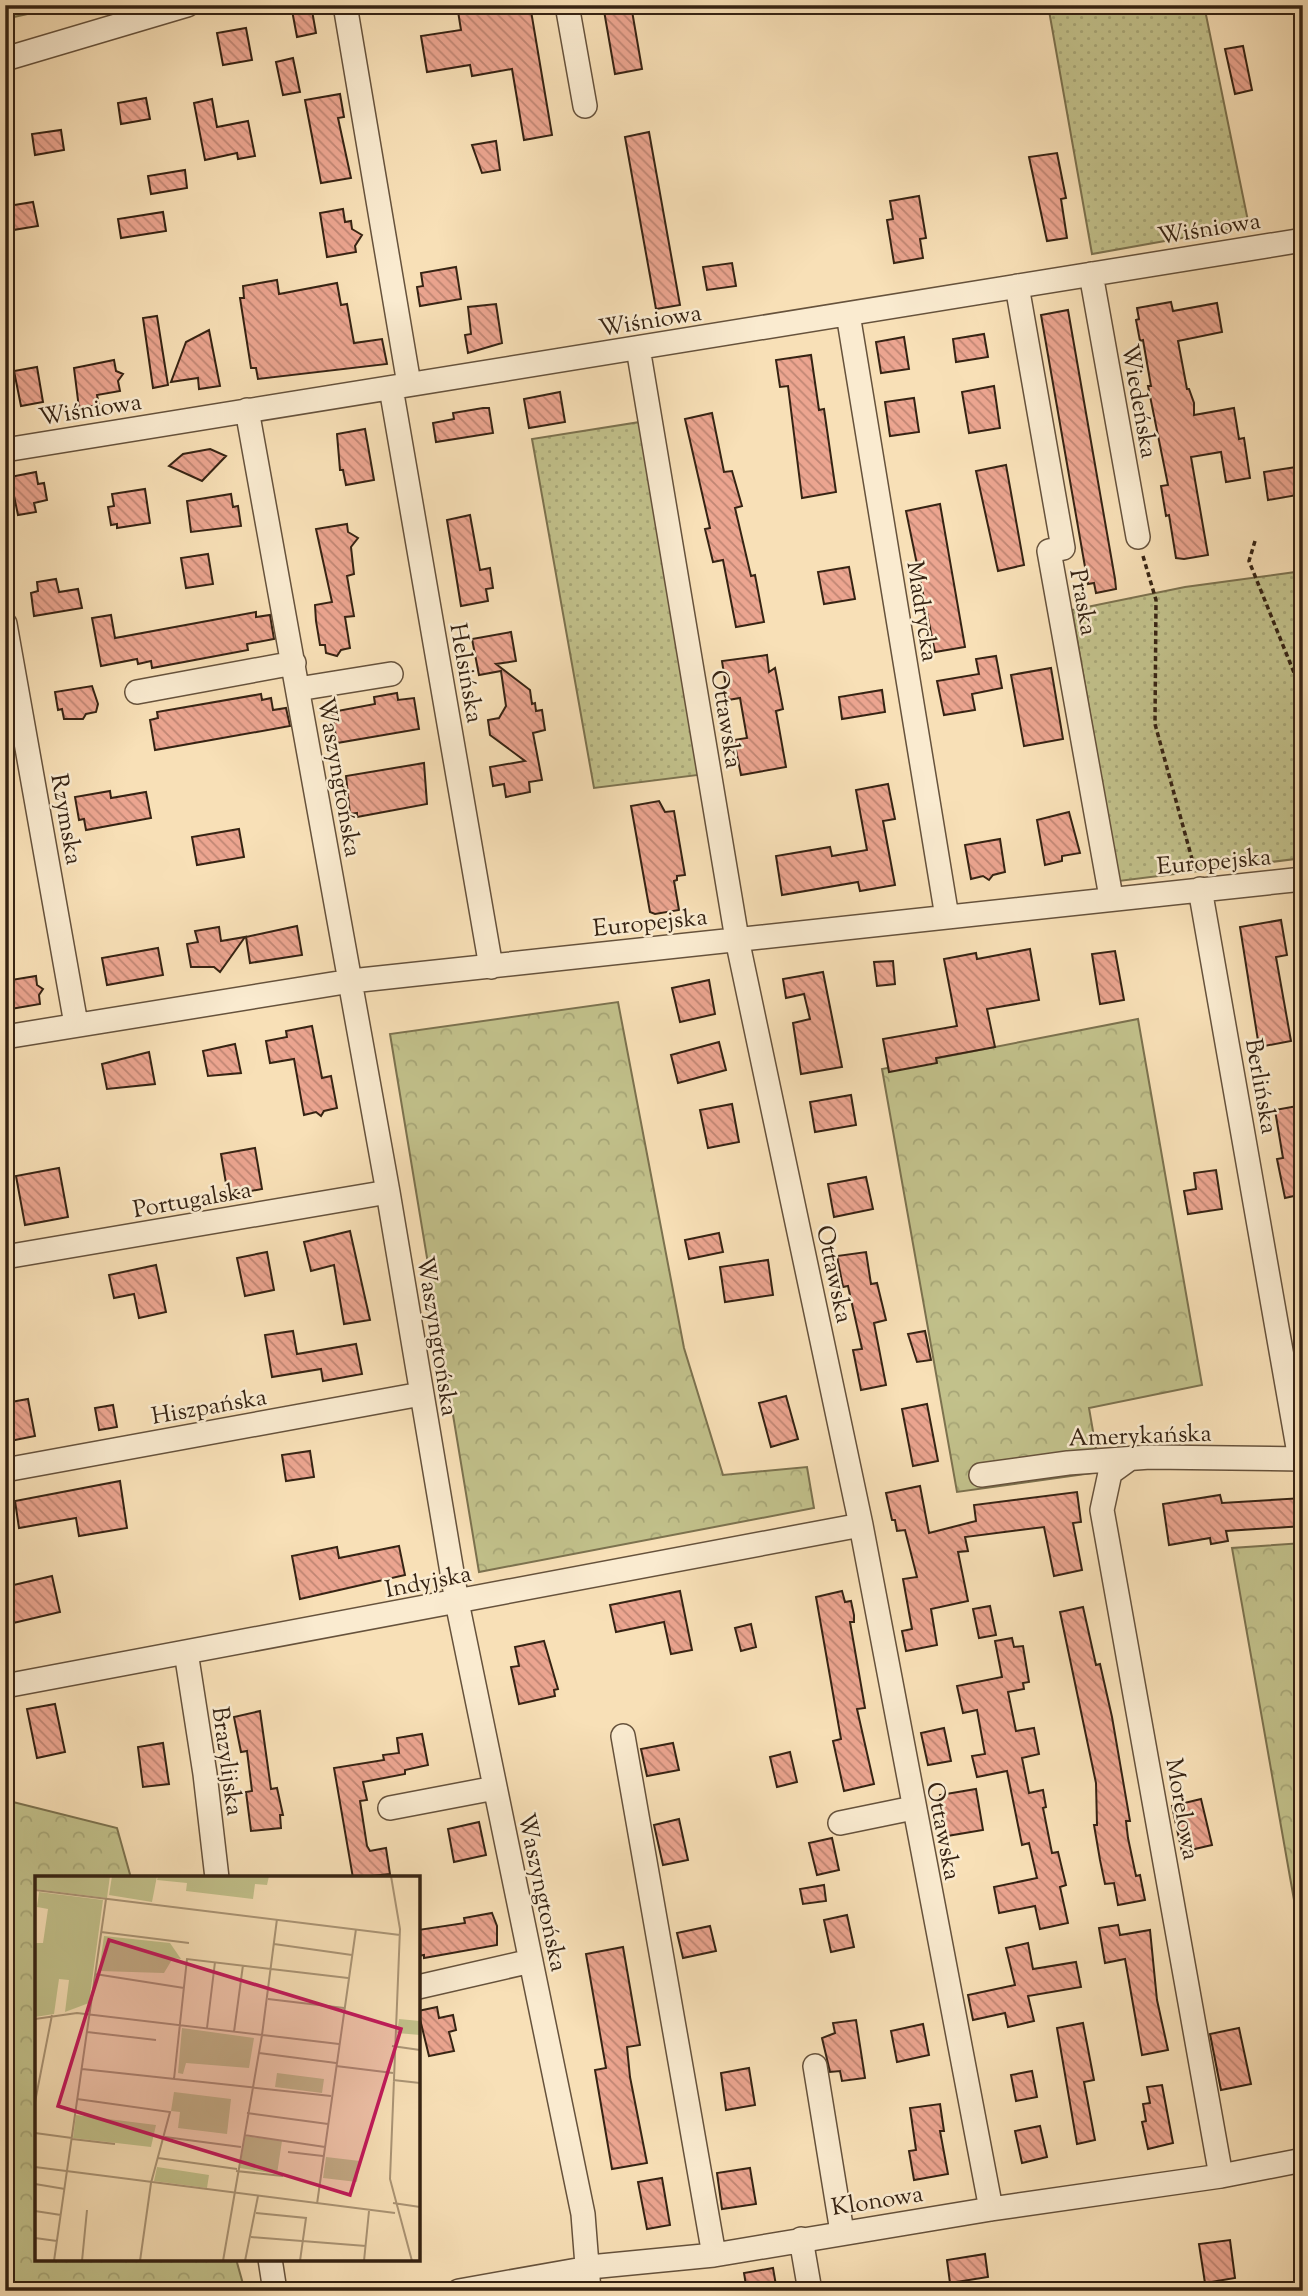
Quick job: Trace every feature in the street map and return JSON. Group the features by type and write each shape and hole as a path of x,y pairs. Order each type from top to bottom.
{"street":[{"path":"5,59 143,12 187,5"},
{"name":"Helsińska","path":"345,5 400,386 491,967"},
{"path":"567,5 585,106"},
{"name":"Wiśniowa","path":"5,450 1303,240"},
{"name":"Wiedeńska","path":"1091,274 1138,537"},
{"name":"Praska","path":"1017,286 1063,548 1049,551 1111,897"},
{"name":"Madrycka","path":"848,314 947,917"},
{"name":"Ottawska","path":"638,348 737,939 861,1525 991,2209"},
{"name":"Waszyngtońska","path":"247,410 351,981 457,1602 583,2214 588,2280"},
{"name":"Rzymska","path":"5,624 76,1024"},
{"path":"137,692 293,663"},
{"path":"298,689 391,674"},
{"name":"Europejska","path":"5,1037 351,981 1111,897 1303,879"},
{"name":"Berlińska","path":"1200,889 1301,1459"},
{"name":"Portugalska","path":"5,1257 388,1192"},
{"name":"Hiszpańska","path":"5,1470 421,1394"},
{"name":"Amerykańska","path":"981,1475 1068,1463 1150,1457 1301,1459"},
{"name":"Morelowa","path":"1128,1460 1110,1473 1102,1510 1221,2176"},
{"name":"Indyjska","path":"5,1686 861,1525"},
{"name":"Brazylijska","path":"186,1652 205,1774 216,1876"},
{"path":"623,1736 714,2255"},
{"path":"390,1808 495,1788"},
{"path":"840,1823 913,1808"},
{"path":"420,1987 531,1961"},
{"path":"816,2066 842,2232"},
{"name":"Klonowa","path":"459,2291 588,2280 842,2232 1221,2176 1303,2160"},
{"path":"801,2239 810,2291"},
{"path":"270,2261 275,2291"}],"path":[{"path":"1138,537 1156,600 1155,724 1200,889"},
{"path":"1255,541 1249,561 1303,695"}],"green space":[{"path":"5,5 39,5 41,11 5,19"},
{"path":"1048,5 1204,5 1249,226 1092,254"},
{"path":"640,422 698,775 594,788 532,439"},
{"path":"1303,571 1303,858 1119,881 1072,610 1185,587"},
{"path":"618,1002 684,1348 723,1475 807,1467 814,1508 479,1572 390,1034"},
{"path":"1138,1019 1202,1385 1089,1408 1100,1472 957,1492 882,1069"},
{"path":"1303,1543 1303,1951 1232,1548"},
{"path":"5,1800 117,1828 130,1876 35,1876 35,2261 237,2261 245,2291 5,2291"}],"building":[{"path":"291,5 311,5 316,33 297,37"},
{"path":"457,5 530,5 552,135 524,140 512,69 472,76 470,65 427,72 421,36 461,30"},
{"path":"603,5 631,5 642,69 615,74"},
{"path":"246,28 252,60 223,65 217,33"},
{"path":"1243,46 1252,90 1235,94 1225,49"},
{"path":"293,58 300,92 283,95 276,62"},
{"path":"340,94 344,117 338,118 351,178 321,183 305,100"},
{"path":"146,98 150,119 121,124 118,103"},
{"path":"212,99 217,127 248,121 255,156 238,159 237,153 205,160 194,103"},
{"path":"61,130 64,150 35,155 32,134"},
{"path":"649,132 680,305 656,309 625,137"},
{"path":"496,141 500,170 482,173 472,145"},
{"path":"1057,153 1066,198 1061,199 1067,238 1047,241 1029,157"},
{"path":"185,170 187,188 151,194 148,176"},
{"path":"919,196 926,238 920,239 923,258 894,263 887,220 893,219 890,201"},
{"path":"33,202 38,226 13,230 8,206"},
{"path":"343,209 345,222 351,221 352,229 362,235 355,246 356,252 327,257 320,213"},
{"path":"163,212 166,231 121,238 118,219"},
{"path":"732,263 736,286 707,290 703,267"},
{"path":"456,267 461,299 420,306 417,287 423,286 421,273"},
{"path":"277,280 279,294 337,283 341,305 347,304 354,343 382,339 387,364 258,379 256,368 251,368 240,298 244,298 243,286"},
{"path":"1171,302 1173,311 1217,303 1222,332 1178,341 1187,389 1194,403 1194,415 1234,408 1239,439 1244,438 1250,478 1226,482 1221,452 1191,457 1208,555 1184,559 1176,558 1169,515 1166,516 1161,486 1168,485 1148,386 1151,386 1143,340 1140,341 1136,320 1139,319 1137,308"},
{"path":"496,304 502,343 468,353 465,335 471,334 468,307"},
{"path":"1068,310 1116,589 1096,593 1094,583 1088,584 1041,315"},
{"path":"157,316 168,385 153,388 143,318"},
{"path":"209,330 220,386 199,389 198,378 171,382 186,342"},
{"path":"984,334 988,357 956,362 953,339"},
{"path":"904,337 909,369 881,373 876,342"},
{"path":"811,355 819,410 824,409 836,492 802,498 788,386 780,387 776,360"},
{"path":"114,360 116,371 123,374 118,381 120,391 97,395 99,405 79,408 74,368"},
{"path":"37,367 43,402 21,406 14,371"},
{"path":"994,386 1000,428 969,433 962,392"},
{"path":"560,392 565,422 529,428 524,399"},
{"path":"914,398 919,432 890,436 885,402"},
{"path":"489,408 493,433 436,442 433,423 454,419 453,413"},
{"path":"712,413 724,472 732,471 742,506 735,508 751,576 755,575 764,622 736,627 723,560 713,562 705,529 710,528 685,419"},
{"path":"365,429 374,480 346,485 343,470 340,470 337,434"},
{"path":"210,449 226,456 202,481 169,466 183,454"},
{"path":"1006,465 1024,565 998,571 976,471"},
{"path":"1303,466 1303,494 1268,500 1264,472"},
{"path":"36,472 38,484 44,483 47,500 34,503 36,512 18,515 10,477"},
{"path":"145,489 150,523 117,528 117,524 111,525 108,507 114,506 112,494"},
{"path":"231,494 233,507 238,506 241,526 191,532 187,501"},
{"path":"940,504 965,647 935,652 906,511"},
{"path":"470,515 480,570 490,568 493,588 486,589 488,601 461,606 447,520"},
{"path":"347,524 348,532 358,538 351,547 354,574 347,576 354,616 345,617 350,648 341,650 337,656 326,653 325,645 320,645 316,621 315,605 332,602 316,529"},
{"path":"208,554 213,584 186,588 181,558"},
{"path":"849,567 855,599 824,604 818,572"},
{"path":"56,579 59,592 78,589 82,608 34,616 31,593 38,591 37,582"},
{"path":"256,612 256,617 270,615 274,639 247,644 248,650 152,668 151,661 138,664 137,659 101,666 92,618 111,615 115,638"},
{"path":"511,632 516,661 496,664 530,690 536,711 542,710 545,730 533,733 542,780 529,782 530,792 506,797 504,784 493,786 490,767 525,761 490,735 488,720 499,718 506,706 501,671 479,675 472,639"},
{"path":"767,655 769,672 775,668 783,709 776,711 786,767 741,775 734,740 747,738 740,698 728,700 722,661"},
{"path":"996,656 1002,688 972,694 975,710 944,715 937,681 979,674 976,659"},
{"path":"1051,668 1063,739 1024,746 1011,675"},
{"path":"92,686 98,704 96,712 86,714 83,719 64,719 62,709 58,710 55,692"},
{"path":"882,690 885,712 842,719 839,697"},
{"path":"397,693 398,700 414,698 419,729 337,743 332,712 375,704 374,697"},
{"path":"261,694 262,700 271,698 273,710 286,708 290,726 155,750 150,720 158,718 157,712"},
{"path":"424,763 427,804 357,817 357,813 350,814 346,776"},
{"path":"888,784 895,819 883,821 895,885 860,891 858,882 782,895 776,856 830,847 832,856 867,850 856,790"},
{"path":"110,791 111,798 146,792 151,818 86,830 84,819 79,820 75,797"},
{"path":"659,801 665,812 674,811 685,875 677,876 674,881 679,910 655,914 650,912 631,806"},
{"path":"1069,812 1080,853 1062,856 1062,861 1045,865 1037,820"},
{"path":"239,829 244,857 197,865 192,837"},
{"path":"1000,839 1005,872 993,875 989,880 983,876 971,879 965,845"},
{"path":"1281,920 1287,955 1276,957 1291,1041 1259,1047 1240,927"},
{"path":"297,926 302,955 250,963 246,937"},
{"path":"219,927 221,941 245,937 220,972 214,967 191,967 187,944 198,942 195,931"},
{"path":"158,948 163,975 107,985 102,958"},
{"path":"1030,949 1039,1000 987,1009 995,1047 936,1058 937,1063 889,1072 883,1039 957,1026 944,959 976,953 977,959"},
{"path":"1115,951 1124,1000 1100,1004 1092,954"},
{"path":"893,961 895,984 877,986 874,962"},
{"path":"823,972 842,1067 801,1074 793,1023 810,1019 804,994 786,998 783,979"},
{"path":"36,976 37,985 43,989 39,995 40,1004 5,1010 5,981"},
{"path":"709,980 715,1014 680,1022 672,988"},
{"path":"312,1026 322,1078 331,1076 337,1108 324,1111 321,1116 316,1112 304,1115 294,1059 270,1063 266,1041 287,1037 286,1031"},
{"path":"719,1042 726,1070 678,1083 671,1055"},
{"path":"235,1044 241,1073 208,1076 203,1051"},
{"path":"149,1052 155,1084 107,1089 102,1064"},
{"path":"851,1095 856,1125 815,1132 810,1102"},
{"path":"732,1104 739,1142 708,1148 700,1110"},
{"path":"1303,1105 1303,1194 1285,1198 1277,1159 1283,1158 1275,1110"},
{"path":"255,1148 262,1189 228,1195 221,1154"},
{"path":"59,1168 68,1217 25,1225 16,1176"},
{"path":"1216,1170 1222,1209 1188,1214 1184,1191 1196,1189 1194,1173"},
{"path":"866,1177 873,1209 834,1217 828,1184"},
{"path":"350,1231 370,1320 344,1324 334,1265 311,1271 304,1242"},
{"path":"719,1233 723,1252 689,1259 685,1240"},
{"path":"267,1252 274,1290 245,1296 237,1258"},
{"path":"866,1252 871,1284 877,1283 886,1320 874,1323 886,1385 861,1390 853,1350 862,1349 848,1286 843,1287 837,1256"},
{"path":"768,1260 773,1295 725,1302 720,1267"},
{"path":"156,1265 166,1312 139,1318 134,1294 114,1298 109,1275"},
{"path":"293,1331 297,1354 356,1344 362,1374 323,1381 321,1369 272,1377 265,1335"},
{"path":"925,1331 931,1360 917,1362 908,1334"},
{"path":"786,1396 798,1439 771,1447 759,1403"},
{"path":"28,1399 35,1436 5,1442 5,1403"},
{"path":"927,1404 938,1461 913,1466 902,1409"},
{"path":"113,1405 117,1427 99,1430 95,1408"},
{"path":"310,1451 314,1477 286,1481 282,1455"},
{"path":"120,1481 127,1528 79,1536 76,1518 19,1528 15,1501"},
{"path":"920,1486 929,1533 976,1521 974,1505 1077,1492 1081,1522 1073,1523 1082,1570 1054,1576 1044,1527 965,1537 968,1551 958,1552 968,1601 931,1609 937,1645 906,1651 902,1631 912,1629 903,1579 917,1577 905,1530 897,1531 886,1493"},
{"path":"1220,1495 1222,1503 1303,1498 1303,1526 1226,1531 1228,1541 1211,1544 1210,1538 1169,1545 1163,1504"},
{"path":"399,1546 405,1575 300,1599 292,1556 337,1547 339,1558"},
{"path":"52,1576 60,1612 9,1624 5,1587"},
{"path":"680,1591 692,1650 671,1654 664,1622 616,1632 610,1605"},
{"path":"842,1591 845,1602 851,1601 854,1615 854,1622 850,1622 865,1708 857,1709 874,1784 844,1791 833,1741 841,1739 816,1597"},
{"path":"990,1606 996,1635 979,1638 973,1609"},
{"path":"1083,1607 1096,1665 1100,1664 1112,1717 1130,1821 1126,1821 1128,1838 1136,1876 1140,1875 1145,1900 1118,1905 1114,1883 1105,1884 1100,1860 1094,1825 1097,1825 1096,1783 1060,1612"},
{"path":"751,1624 756,1647 741,1651 735,1628"},
{"path":"1012,1638 1014,1647 1023,1646 1029,1682 1023,1683 1024,1689 1008,1692 1016,1731 1034,1728 1039,1754 1022,1758 1029,1793 1043,1790 1046,1807 1043,1808 1052,1853 1058,1852 1066,1885 1060,1887 1068,1923 1040,1929 1035,1906 999,1913 994,1887 1037,1878 1029,1843 1022,1845 1007,1771 977,1777 972,1756 985,1754 977,1710 963,1713 957,1686 1002,1677 995,1641"},
{"path":"544,1641 558,1689 554,1690 555,1696 519,1704 511,1667 519,1666 515,1647"},
{"path":"55,1704 65,1752 37,1758 27,1709"},
{"path":"260,1711 271,1789 277,1788 283,1815 280,1815 281,1828 251,1831 246,1792 252,1791 247,1751 241,1752 234,1717"},
{"path":"944,1728 951,1761 928,1765 921,1733"},
{"path":"422,1734 428,1765 405,1770 405,1774 363,1782 367,1800 360,1801 367,1846 370,1851 386,1848 390,1874 353,1876 334,1768 384,1760 383,1755 399,1753 397,1738"},
{"path":"163,1743 169,1784 143,1787 138,1747"},
{"path":"673,1743 679,1770 647,1776 641,1749"},
{"path":"790,1752 797,1782 777,1787 770,1757"},
{"path":"976,1789 983,1830 947,1836 940,1795"},
{"path":"1201,1799 1212,1845 1182,1852 1172,1806"},
{"path":"679,1819 688,1860 663,1865 654,1825"},
{"path":"479,1822 486,1855 454,1862 448,1829"},
{"path":"832,1838 839,1870 817,1875 809,1843"},
{"path":"824,1885 826,1901 803,1904 800,1889"},
{"path":"492,1913 497,1926 497,1945 424,1958 424,1955 420,1956 420,1930 465,1923 464,1918"},
{"path":"847,1915 854,1947 831,1952 824,1920"},
{"path":"1118,1925 1120,1935 1150,1930 1157,2000 1168,2050 1142,2055 1125,1959 1105,1963 1099,1928"},
{"path":"710,1926 716,1951 683,1958 677,1933"},
{"path":"1028,1943 1033,1969 1076,1962 1081,1987 1028,1996 1034,2021 1008,2027 1005,2013 973,2020 968,1995 1015,1985 1006,1948"},
{"path":"623,1947 640,2045 627,2047 630,2077 647,2163 612,2169 595,2070 606,2068 586,1954"},
{"path":"437,2007 439,2018 453,2015 456,2030 449,2032 454,2051 429,2056 420,2011"},
{"path":"856,2020 865,2078 842,2081 840,2071 830,2072 822,2038 835,2033 833,2023"},
{"path":"1083,2023 1094,2080 1084,2082 1095,2140 1077,2144 1057,2028"},
{"path":"923,2024 929,2055 897,2062 891,2031"},
{"path":"1239,2028 1251,2084 1221,2090 1210,2034"},
{"path":"749,2068 755,2105 726,2110 721,2073"},
{"path":"1032,2071 1037,2097 1016,2101 1011,2075"},
{"path":"1162,2085 1173,2143 1148,2149 1142,2122 1146,2121 1143,2104 1150,2103 1147,2087"},
{"path":"940,2104 944,2131 940,2131 948,2174 914,2180 909,2151 916,2150 910,2108"},
{"path":"1040,2126 1047,2157 1022,2163 1015,2131"},
{"path":"750,2168 756,2204 722,2209 717,2173"},
{"path":"662,2178 670,2225 647,2229 638,2182"},
{"path":"1230,2240 1235,2278 1205,2283 1199,2244"},
{"path":"985,2254 988,2277 950,2283 947,2260"},
{"path":"773,2268 777,2291 747,2291 744,2273"}]}
